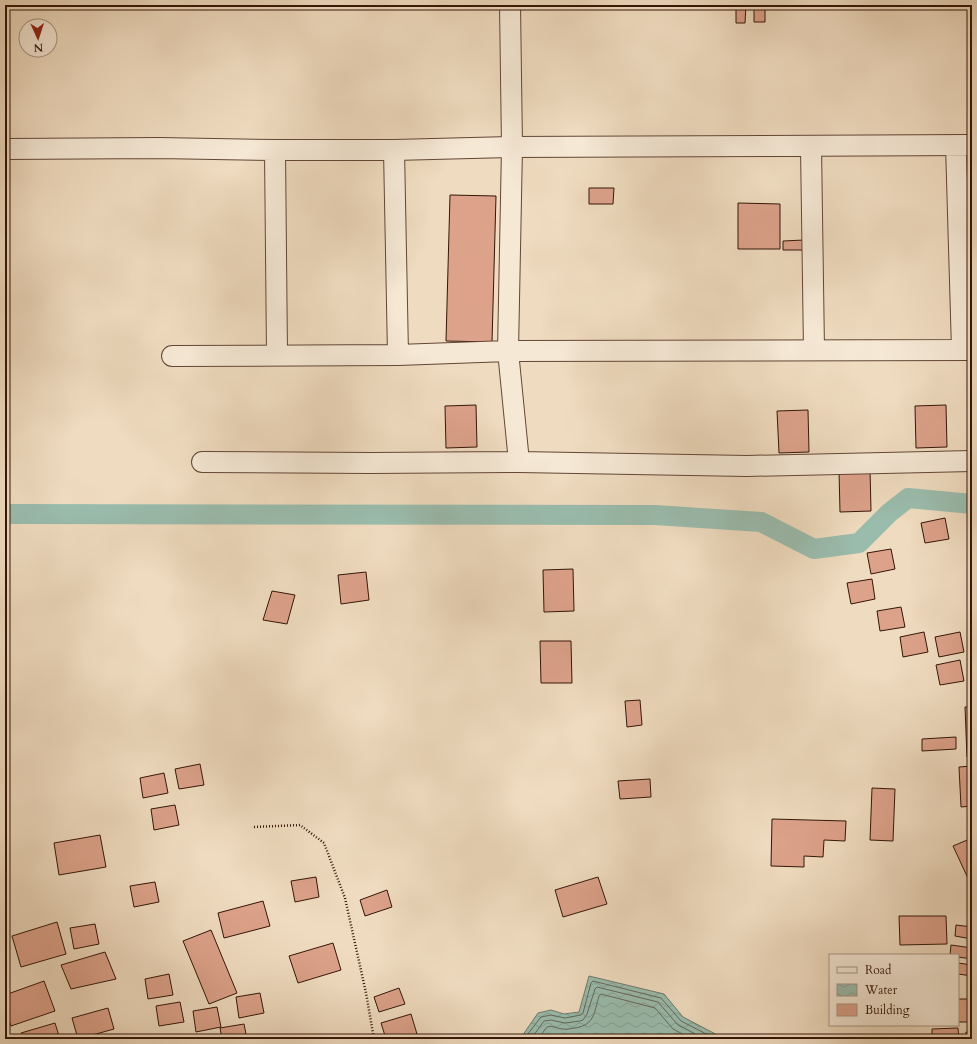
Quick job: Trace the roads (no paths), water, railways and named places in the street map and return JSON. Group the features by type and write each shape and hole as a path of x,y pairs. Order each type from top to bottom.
{"street":[{"path":"510,5 512,147 508,351 519,462"},
{"path":"5,149 159,148 394,150 512,147 964,145 967,350 508,351 398,355 172,356"},
{"path":"811,146 814,350"},
{"path":"276,150 277,355"},
{"path":"394,150 398,355"},
{"path":"202,462 519,462 747,466 972,460"}],"water":[{"path":"589,976 664,994 683,1017 725,1039 520,1039 538,1013 551,1010 564,1014 579,1012"}],"waterway":[{"path":"5,514 655,515 761,522 814,549 859,543 889,513 908,498 972,504"}]}
